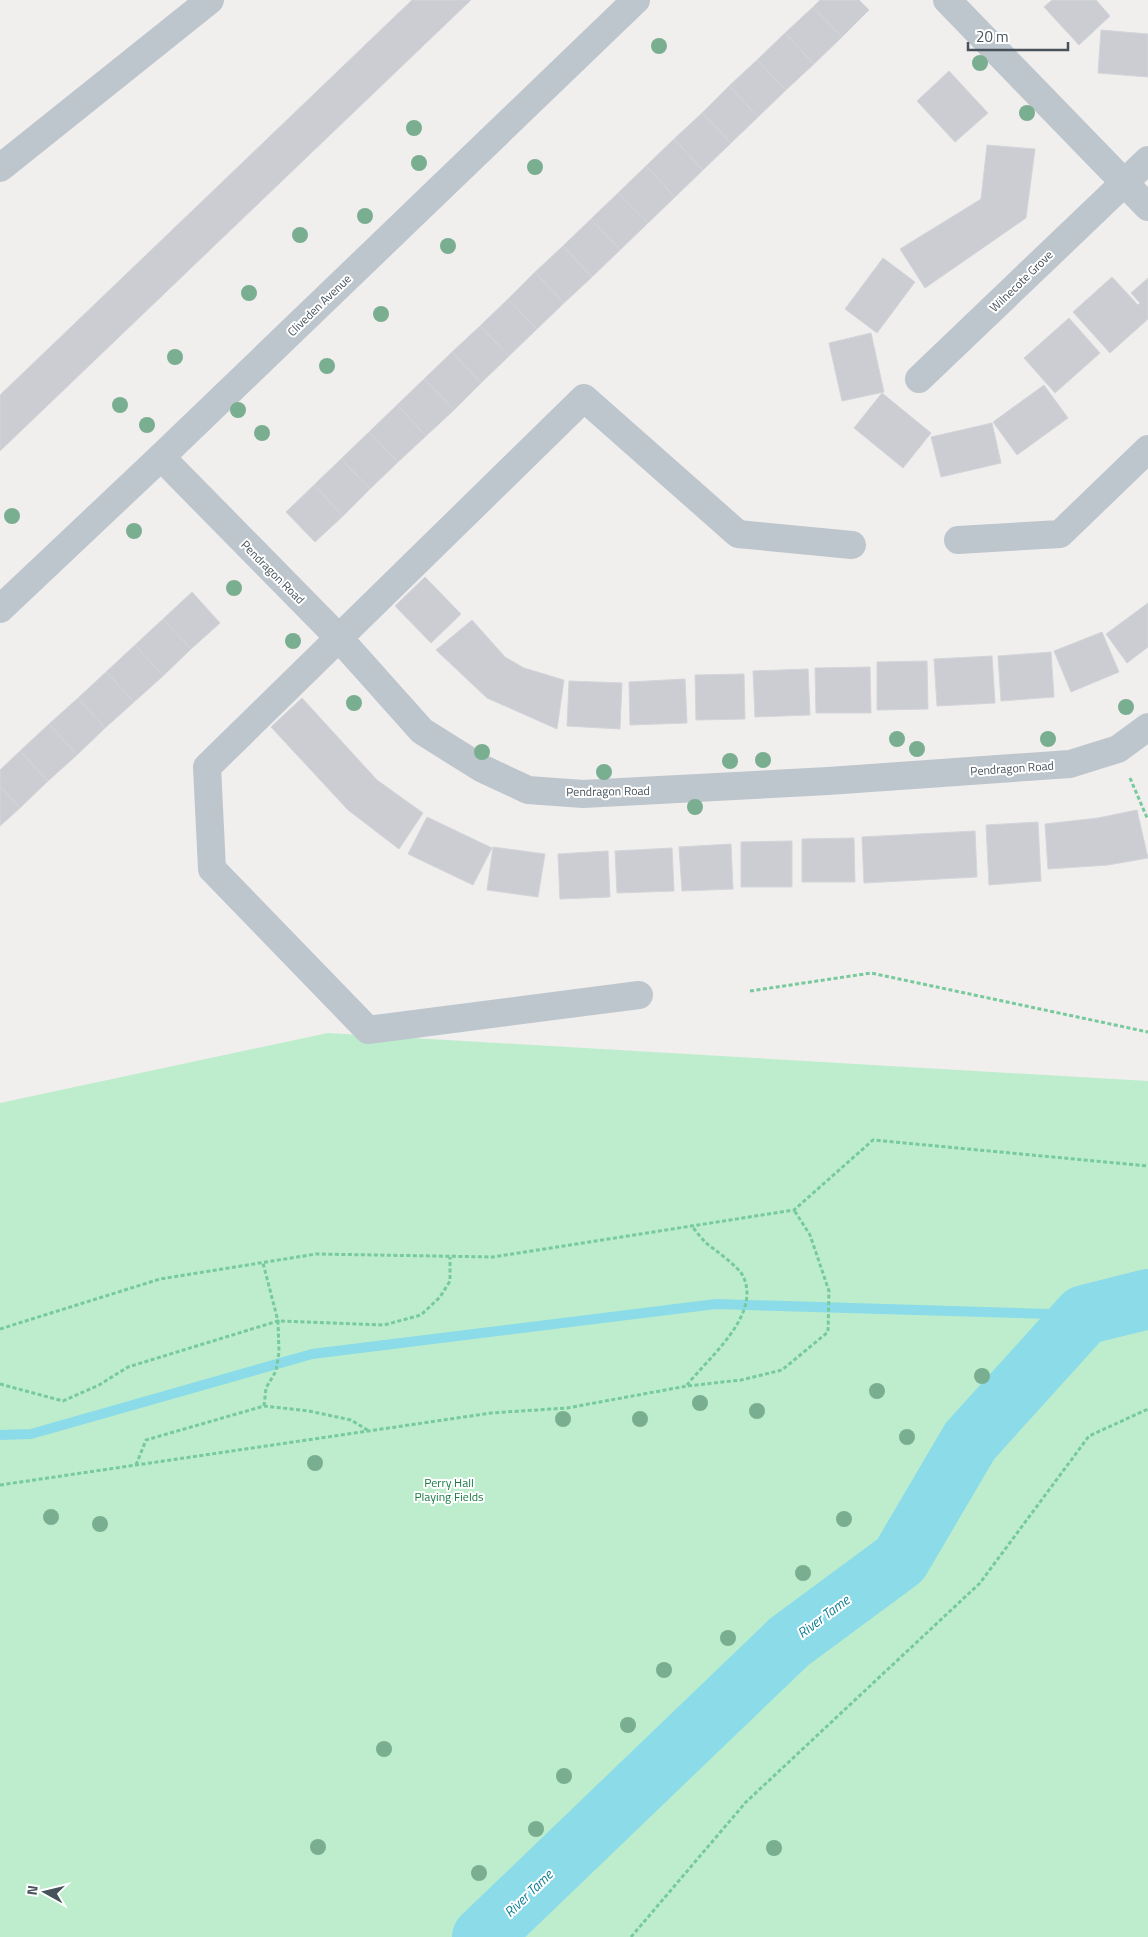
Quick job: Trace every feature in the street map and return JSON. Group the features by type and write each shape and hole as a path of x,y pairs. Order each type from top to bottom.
{"street":[{"path":"0,168 210,0"},
{"name":"Cliveden Avenue","path":"0,609 636,0"},
{"path":"947,0 1148,207"},
{"name":"Wilnecote Grove","path":"919,379 1148,160"},
{"path":"639,995 368,1030 212,869 207,768 338,637 584,398 738,534 852,545"},
{"path":"958,540 1060,534 1148,449"},
{"name":"Pendragon Road","path":"160,457 338,637 422,731 481,768 528,790 583,794 1070,764 1118,749 1148,727"}],"path":[{"path":"1118,749 1148,820"},
{"path":"750,991 871,973 1148,1032"},
{"path":"0,1329 160,1279 316,1254 493,1257 794,1210 873,1140 1148,1166"},
{"path":"0,1485 491,1413 567,1408 687,1386 741,1380 782,1370 828,1332 829,1291 810,1234 794,1210"},
{"path":"687,1386 702,1366 720,1349 734,1329 743,1314 747,1294 743,1275 705,1241 691,1225"},
{"path":"0,1384 64,1401 98,1385 128,1367 278,1321 384,1325 421,1315 440,1297 450,1281 450,1257"},
{"path":"263,1263 278,1321 280,1352 276,1370 266,1388 264,1406"},
{"path":"136,1465 146,1440 264,1406 308,1410 351,1420 370,1431"},
{"path":"631,1937 746,1802 980,1583 1089,1436 1148,1409"}],"green space":[{"name":"Perry Hall Playing Fields","path":"328,1033 1148,1081 1148,1937 0,1937 0,1103"}],"building":[{"path":"412,0 471,0 0,451 0,395"},
{"path":"820,0 859,0 869,10 842,37 813,7"},
{"path":"1052,0 1096,0 1110,16 1079,45 1044,7"},
{"path":"813,7 842,37 814,64 785,33"},
{"path":"1101,30 1148,34 1148,77 1098,73"},
{"path":"785,33 814,64 786,90 757,60"},
{"path":"757,60 786,90 758,117 729,86"},
{"path":"949,71 988,113 955,142 917,101"},
{"path":"729,86 758,117 731,143 702,113"},
{"path":"702,113 731,143 703,170 674,139"},
{"path":"674,139 703,170 675,197 646,166"},
{"path":"987,145 1035,149 1026,218 925,288 900,249 981,199"},
{"path":"646,166 675,197 648,223 618,193"},
{"path":"618,193 648,223 620,250 591,219"},
{"path":"591,219 620,250 592,277 563,246"},
{"path":"563,246 592,277 564,303 535,272"},
{"path":"883,258 915,282 877,333 845,309"},
{"path":"535,272 564,303 537,329 508,299"},
{"path":"1112,277 1138,305 1140,303 1131,293 1148,278 1148,319 1110,353 1073,312"},
{"path":"508,299 537,329 509,356 480,326"},
{"path":"1069,318 1100,353 1055,393 1024,358"},
{"path":"480,326 509,356 481,383 452,352"},
{"path":"871,333 884,392 842,401 829,343"},
{"path":"452,352 481,383 454,410 424,379"},
{"path":"424,379 454,410 426,436 397,405"},
{"path":"1044,385 1068,418 1017,455 993,422"},
{"path":"882,393 931,433 903,468 854,428"},
{"path":"397,405 426,436 398,462 369,432"},
{"path":"992,423 1001,463 941,477 931,437"},
{"path":"369,432 398,462 370,489 341,459"},
{"path":"341,459 370,489 343,516 314,485"},
{"path":"314,485 343,516 315,542 286,512"},
{"path":"425,577 461,614 431,643 395,606"},
{"path":"192,592 220,623 191,649 163,619"},
{"path":"1148,603 1148,647 1127,663 1106,634"},
{"path":"163,619 191,649 163,676 135,645"},
{"path":"472,620 505,657 524,668 564,680 557,729 487,698 436,650"},
{"path":"1102,632 1119,672 1071,692 1054,651"},
{"path":"135,645 163,676 134,702 106,672"},
{"path":"1051,652 1054,697 1001,701 998,656"},
{"path":"992,656 995,703 937,706 934,659"},
{"path":"927,661 928,709 877,710 877,662"},
{"path":"870,667 871,713 816,713 815,668"},
{"path":"808,669 810,715 755,717 753,671"},
{"path":"106,672 134,702 105,728 78,698"},
{"path":"744,674 745,719 696,720 695,675"},
{"path":"685,679 687,723 630,725 629,682"},
{"path":"569,681 622,683 620,729 567,726"},
{"path":"78,698 105,728 77,755 49,724"},
{"path":"302,698 377,780 423,813 399,849 348,810 271,727"},
{"path":"49,724 77,755 48,781 20,751"},
{"path":"20,751 48,781 20,808 0,786 0,770"},
{"path":"0,786 20,808 0,826"},
{"path":"1137,810 1148,858 1108,865 1048,869 1045,824 1098,818"},
{"path":"427,817 492,848 473,885 408,854"},
{"path":"1038,822 1041,881 989,885 986,825"},
{"path":"975,831 977,877 864,883 862,837"},
{"path":"854,838 855,882 802,882 802,839"},
{"path":"792,841 792,887 741,887 741,842"},
{"path":"731,844 733,889 682,891 679,847"},
{"path":"493,847 545,854 538,897 487,890"},
{"path":"672,848 674,891 617,893 615,851"},
{"path":"608,851 610,897 560,899 558,854"}],"waterway":[{"name":"River Tame","path":"482,1937 789,1642 900,1560 970,1441 1084,1315 1148,1299"},
{"path":"0,1435 31,1434 312,1354 716,1304 1084,1315"}]}
